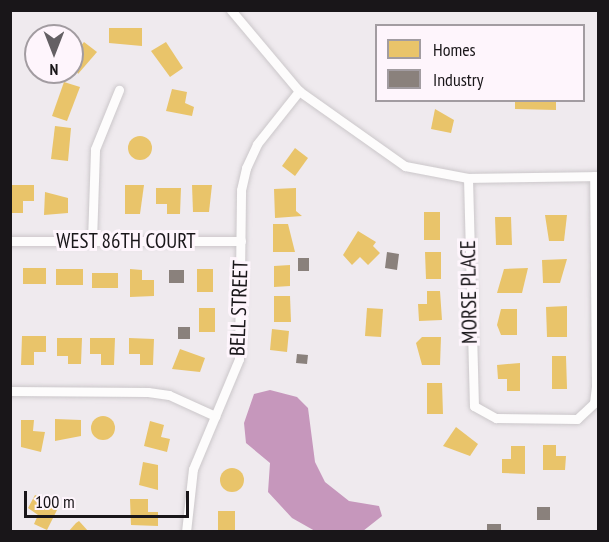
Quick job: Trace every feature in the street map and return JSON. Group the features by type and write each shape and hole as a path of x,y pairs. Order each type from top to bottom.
{"street":[{"path":"231,10 299,91 399,163 468,178 596,176"},
{"path":"92,241 95,149 119,90"},
{"name":"BELL STREET","path":"186,531 193,469 239,360 241,241 246,168 257,144 299,91"},
{"name":"MORSE PLACE","path":"468,178 474,406 496,418 577,419 594,404 596,176"},
{"name":"WEST 86TH COURT","path":"10,241 241,241"},
{"path":"10,391 148,392 169,395 215,416"}],"shaded area":[{"path":"270,390 297,397 308,408 315,462 325,482 349,501 379,506 382,516 363,531 315,531 292,518 268,492 270,463 246,443 244,423 254,394"}],"building: Homes":[{"path":"109,28 142,28 142,46 109,43"},
{"path":"84,42 97,52 84,67"},
{"path":"166,42 183,68 170,77 151,51"},
{"path":"63,84 80,87 67,121 52,116"},
{"path":"172,89 187,92 185,103 194,107 192,116 166,111"},
{"path":"515,102 556,102 556,110 515,109"},
{"path":"435,109 454,120 451,133 431,129"},
{"path":"55,126 71,128 68,161 51,159"},
{"path":"140,136 149,139 152,148 149,157 140,160 131,157 128,148 131,139"},
{"path":"295,148 308,158 295,176 282,166"},
{"path":"10,185 34,185 34,201 23,201 23,213 10,213"},
{"path":"125,185 144,185 140,214 125,214"},
{"path":"192,185 212,185 209,212 193,212"},
{"path":"156,188 181,188 180,214 167,214 167,204 156,204"},
{"path":"296,188 296,211 302,216 275,218 274,189"},
{"path":"45,192 68,198 68,213 44,215"},
{"path":"424,212 440,212 440,240 424,240"},
{"path":"545,215 567,215 564,241 549,241"},
{"path":"495,217 511,217 512,245 496,245"},
{"path":"273,224 288,224 295,252 273,252"},
{"path":"358,231 376,242 373,246 380,253 368,265 360,257 352,265 343,255"},
{"path":"425,252 441,252 441,279 426,279"},
{"path":"567,259 560,283 543,283 542,260"},
{"path":"290,265 290,286 274,287 274,266"},
{"path":"23,268 46,268 46,284 23,284"},
{"path":"528,268 522,293 497,293 504,269"},
{"path":"56,269 83,269 83,285 56,285"},
{"path":"130,269 142,270 142,280 154,280 154,296 130,297"},
{"path":"197,269 213,269 213,292 197,292"},
{"path":"92,273 118,273 118,288 92,288"},
{"path":"427,291 440,291 442,320 419,321 418,304 427,304"},
{"path":"274,296 290,296 291,322 274,322"},
{"path":"567,306 567,337 547,337 546,307"},
{"path":"199,308 215,308 215,332 199,332"},
{"path":"367,308 383,309 381,337 365,336"},
{"path":"501,309 517,309 517,335 501,335 497,325"},
{"path":"272,329 289,331 287,352 270,350"},
{"path":"22,336 46,336 46,352 34,352 34,365 21,365"},
{"path":"422,337 441,337 440,365 422,365 416,343"},
{"path":"57,338 82,338 81,364 68,364 68,356 57,356"},
{"path":"90,338 115,338 114,365 101,365 101,354 90,354"},
{"path":"129,338 154,339 153,365 140,365 140,354 129,354"},
{"path":"180,349 205,358 200,372 172,369"},
{"path":"552,356 566,356 567,389 552,389"},
{"path":"520,363 520,391 507,391 507,379 498,379 497,365"},
{"path":"427,383 442,383 443,414 427,414"},
{"path":"103,416 111,420 115,428 111,436 103,440 95,436 91,428 95,420"},
{"path":"55,419 81,420 81,436 55,441"},
{"path":"21,420 34,420 33,431 45,432 41,452 21,447"},
{"path":"150,421 164,425 161,437 170,439 167,452 144,446"},
{"path":"456,427 478,444 470,456 443,446"},
{"path":"543,445 556,445 556,456 566,456 565,470 543,470"},
{"path":"511,446 525,446 525,474 502,473 502,459 511,459"},
{"path":"143,462 158,465 158,490 139,485"},
{"path":"232,468 237,469 243,475 243,485 237,491 232,492 227,491 221,485 220,480 221,475 227,469"},
{"path":"35,495 59,506 47,530 34,524 38,515 28,508"},
{"path":"130,499 148,499 148,512 158,512 158,526 131,525"},
{"path":"218,511 235,511 235,532 218,532"},
{"path":"79,521 89,532 68,532 76,523"}],"building: Industry":[{"path":"387,252 399,254 397,270 385,268"},
{"path":"298,258 309,258 309,271 298,271"},
{"path":"169,270 184,270 184,283 169,283"},
{"path":"178,327 190,327 190,339 178,339"},
{"path":"297,354 308,355 307,364 296,363"},
{"path":"537,507 550,507 550,520 537,520"},
{"path":"487,524 501,524 501,532 487,532"}]}
